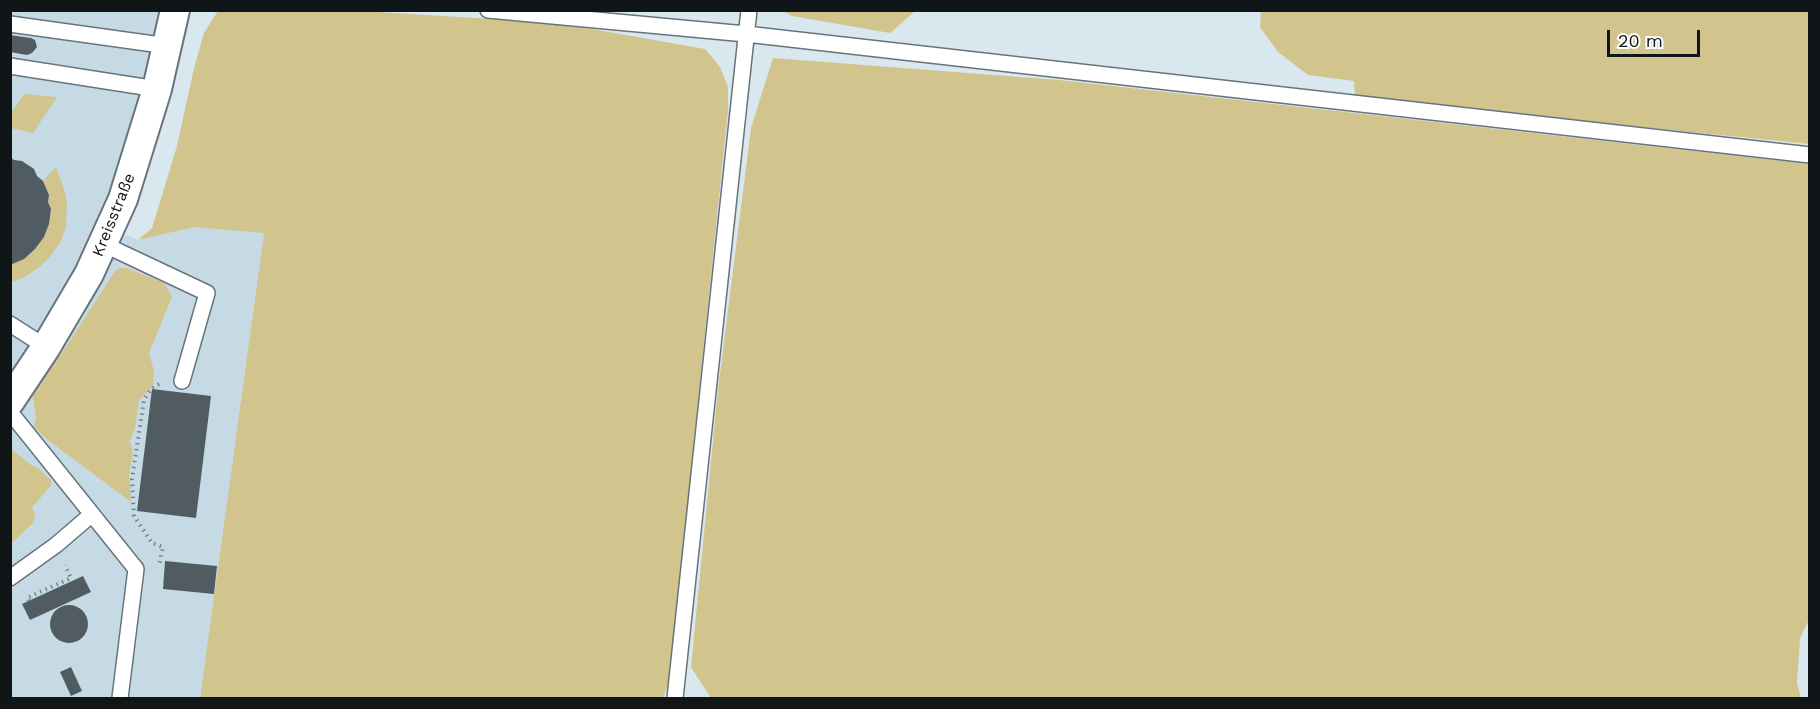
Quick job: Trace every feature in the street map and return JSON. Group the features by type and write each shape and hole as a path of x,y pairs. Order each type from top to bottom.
{"street":[{"name":"Kreisstraße","path":"10,401 46,347 88,274 104,244 123,199 157,89 175,10"}],"lane":[{"path":"488,10 746,34 1809,155"},
{"path":"675,699 749,10"},
{"path":"10,24 168,46"},
{"path":"10,66 157,89"},
{"path":"104,244 207,293 183,381"},
{"path":"10,324 46,347"},
{"path":"10,412 136,569 120,699"},
{"path":"10,578 56,545 91,515"}],"path":[{"path":"134,508 132,478 144,399 151,389 164,381 183,381"},
{"path":"29,601 27,598 47,591 71,578"}],"shaded area":[{"path":"1261,10 1809,11 1809,144 1355,98 1354,81 1308,75 1278,52 1260,27"},
{"path":"10,11 158,11 156,30 122,160 97,222 138,240 195,227 264,232 200,698 11,698"},
{"path":"218,11 361,11 558,23 705,49 720,67 728,87 728,110 669,682 663,698 200,698 264,233 195,227 138,240 152,228 177,146 204,33"},
{"path":"783,11 915,11 890,33 792,16"},
{"path":"773,58 1059,80 1809,164 1810,618 1800,638 1797,683 1801,698 711,698 691,667 718,390 751,128"},
{"path":"24,94 57,97 33,133 11,128 11,113"},
{"path":"56,167 67,204 66,227 60,243 38,268 23,278 11,282 10,265 35,249 44,237 51,209 48,202 49,194 43,181"},
{"path":"127,268 164,283 172,297 149,353 154,371 153,386 139,400 135,429 130,441 133,453 129,473 131,502 34,427 36,417 32,392 68,344 115,271"},
{"path":"10,448 51,480 51,485 32,508 35,514 34,522 13,542 10,539"}],"building":[{"path":"10,35 31,38 35,40 37,47 27,55 10,52"},
{"path":"10,157 34,169 49,195 48,202 51,209 44,237 24,259 10,265"},
{"path":"152,389 211,396 196,518 137,511"},
{"path":"165,561 217,566 214,594 163,589"},
{"path":"83,576 91,592 30,620 22,604"},
{"path":"69,605 83,610 88,624 83,638 69,643 55,638 50,624 55,610"},
{"path":"71,667 82,691 71,696 60,672"}]}
